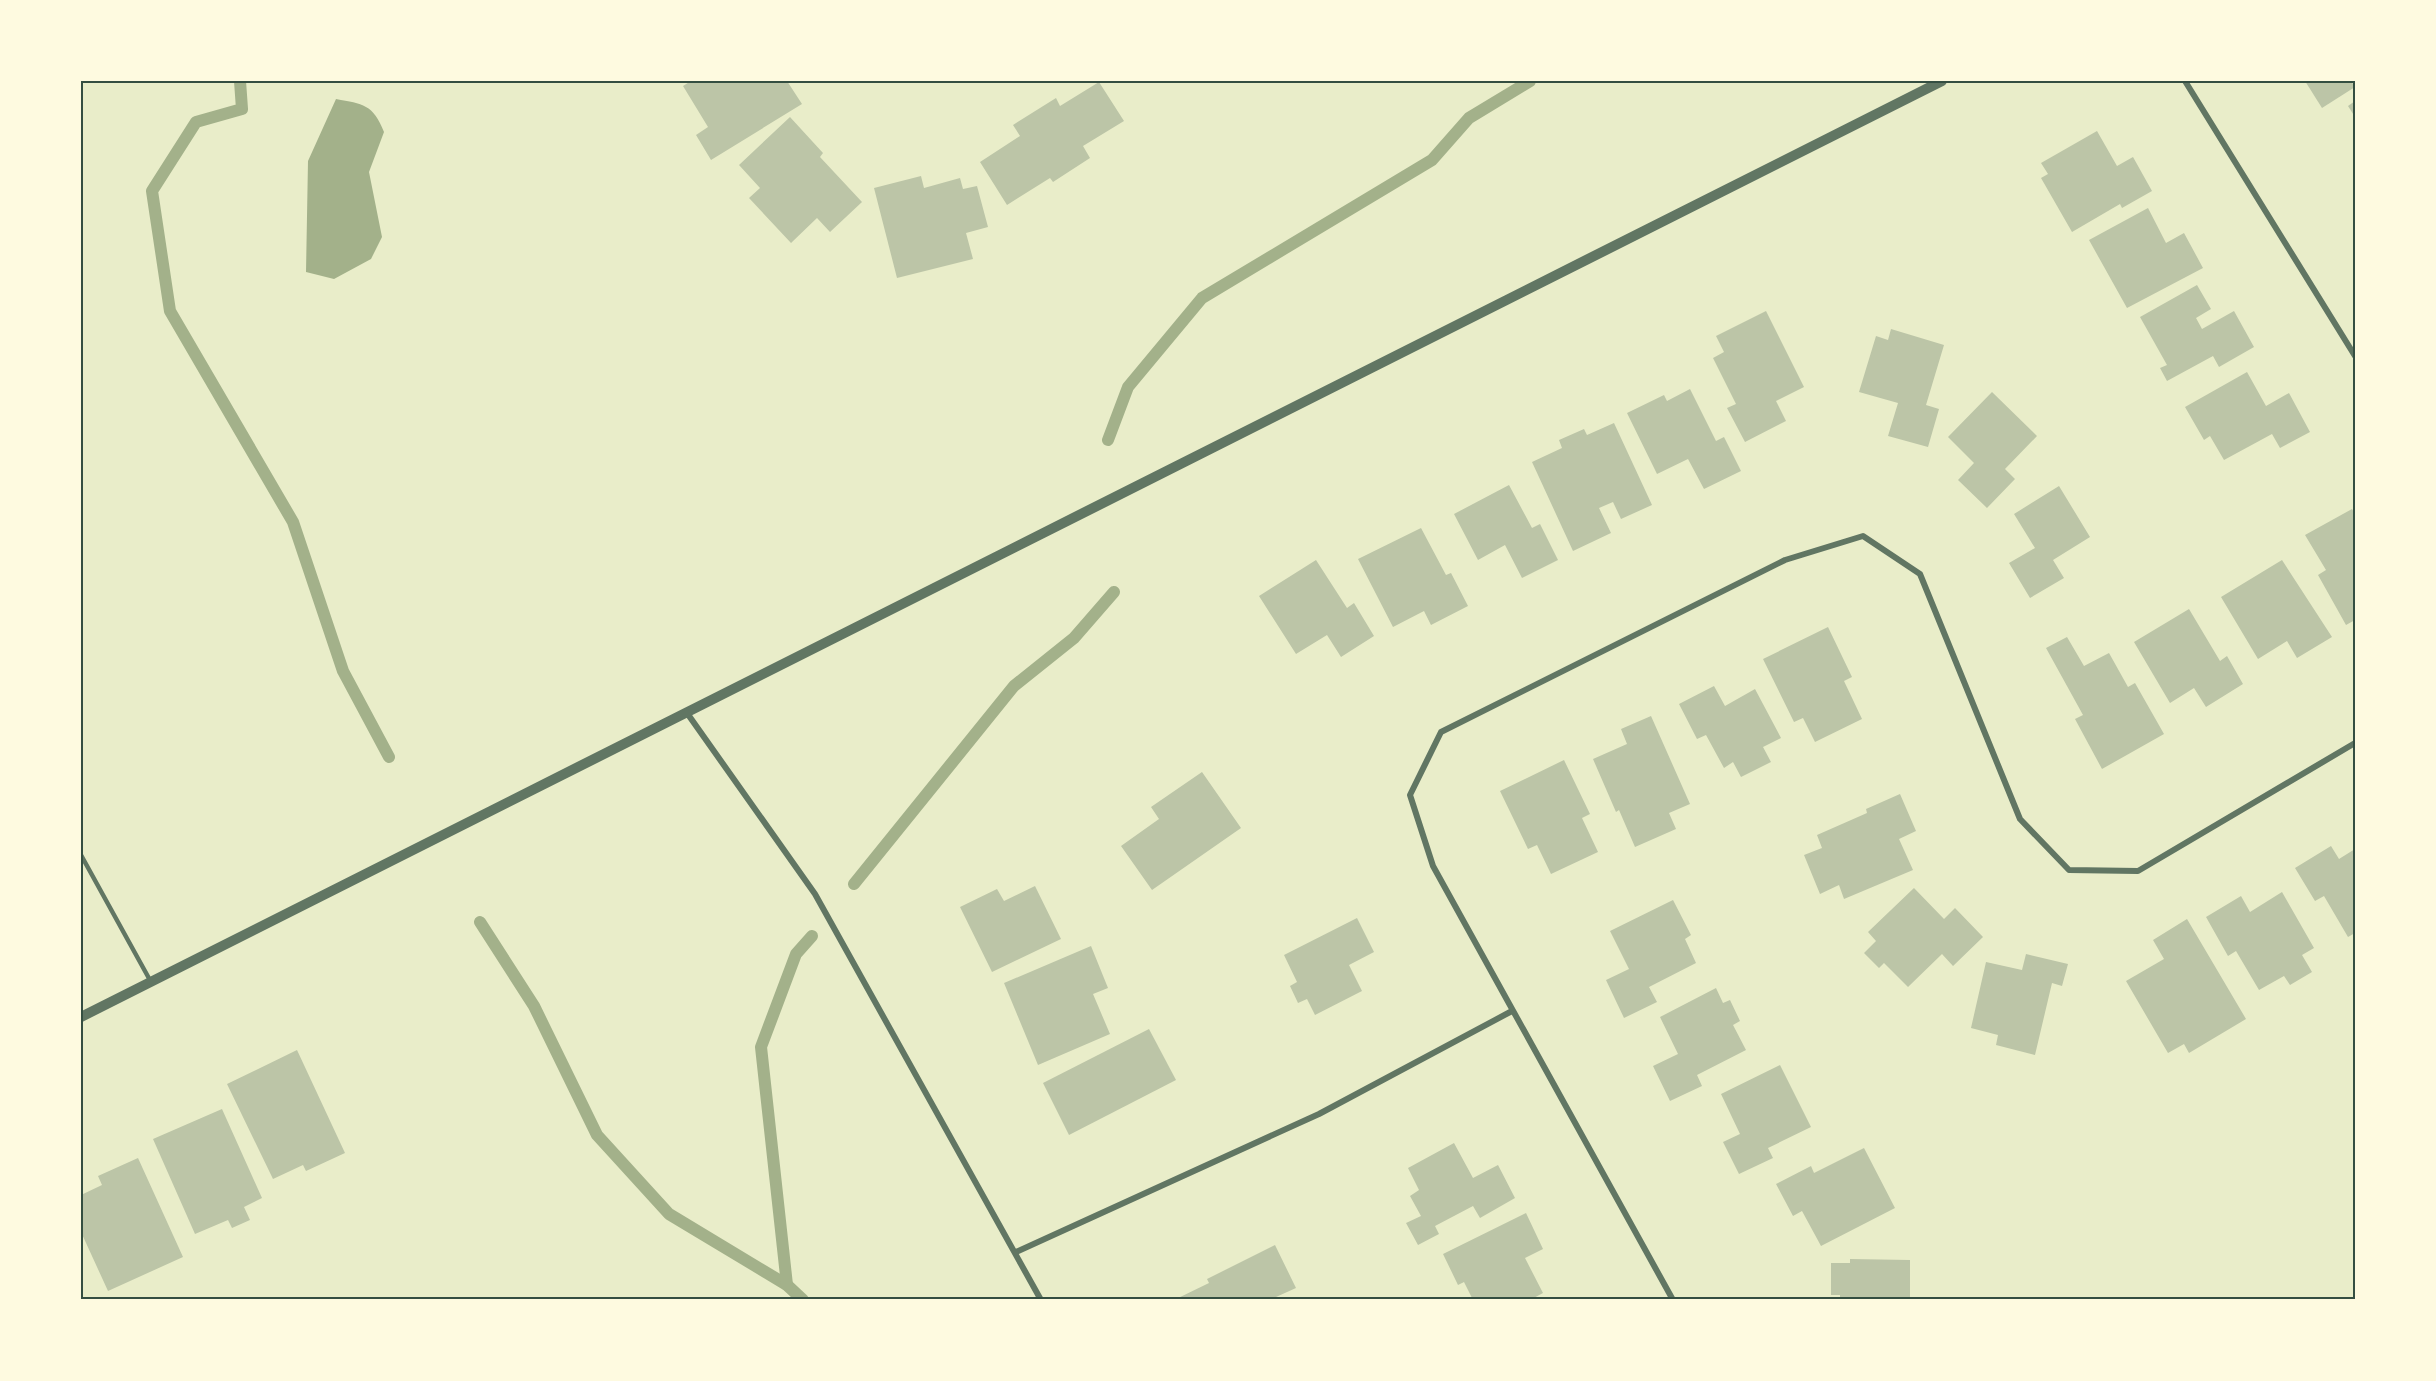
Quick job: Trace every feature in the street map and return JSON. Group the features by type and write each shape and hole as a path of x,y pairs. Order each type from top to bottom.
{"street":[{"path":"81,1017 1942,81"},
{"path":"2185,81 2355,356"},
{"path":"1673,1300 1433,866 1410,795 1441,732 1785,560 1863,536 1920,574 2020,819 2069,870 2138,871 2355,743"},
{"path":"687,713 815,894 1041,1300"},
{"path":"1016,1252 1319,1114 1512,1011"}],"lane":[{"path":"81,855 151,982"}],"shaded area":[{"path":"336,99 366,107 376,116 384,132 369,172 382,237 371,259 334,279 306,272 308,161"}],"building":[{"path":"691,81 787,81 802,104 711,160 696,135 708,127 683,86"},
{"path":"2305,81 2351,81 2355,87 2322,108"},
{"path":"1099,82 1124,121 1083,146 1090,158 1053,182 1050,178 1007,205 980,162 1020,136 1013,125 1056,98 1060,106"},
{"path":"2355,101 2355,117 2348,106"},
{"path":"790,117 823,153 820,157 862,202 830,232 817,218 791,243 749,198 760,188 739,165"},
{"path":"2097,131 2117,166 2133,157 2152,191 2122,208 2120,204 2072,232 2041,178 2048,174 2041,163"},
{"path":"921,176 924,188 960,178 963,189 977,186 988,227 966,233 973,259 897,278 874,188"},
{"path":"2148,208 2166,243 2184,233 2203,268 2127,308 2089,240"},
{"path":"2197,285 2211,309 2196,318 2202,329 2234,311 2254,347 2219,367 2213,356 2167,381 2160,368 2167,365 2140,317"},
{"path":"1766,311 1804,387 1776,401 1786,421 1745,442 1727,408 1736,404 1713,358 1724,352 1716,336"},
{"path":"1891,329 1944,345 1926,405 1939,409 1928,447 1888,436 1898,403 1859,392 1876,336 1888,340"},
{"path":"2247,372 2266,406 2289,393 2310,432 2280,448 2272,434 2224,460 2210,436 2204,440 2185,407"},
{"path":"1690,389 1716,441 1724,437 1741,471 1704,489 1688,459 1657,474 1627,413 1664,395 1667,401"},
{"path":"1992,392 2037,436 2005,469 2015,479 1987,508 1958,480 1974,463 1948,437"},
{"path":"1614,423 1652,505 1621,519 1613,502 1599,508 1611,533 1573,551 1532,462 1562,448 1559,440 1584,429 1587,435"},
{"path":"1509,485 1532,528 1540,524 1558,560 1522,578 1505,545 1478,560 1454,514"},
{"path":"2059,486 2090,537 2053,560 2064,578 2030,598 2009,563 2035,548 2014,514"},
{"path":"2352,509 2355,514 2355,620 2346,625 2318,575 2326,570 2305,535"},
{"path":"1421,528 1446,575 1451,573 1468,606 1431,625 1424,611 1393,627 1358,559"},
{"path":"1316,560 1347,608 1354,603 1374,636 1341,657 1327,635 1296,654 1259,596"},
{"path":"2282,560 2332,637 2297,658 2287,641 2258,659 2221,597"},
{"path":"2189,609 2220,661 2227,656 2243,684 2206,707 2194,688 2170,703 2134,642"},
{"path":"1828,627 1852,677 1844,681 1862,719 1815,742 1803,718 1794,722 1763,659"},
{"path":"2067,637 2084,666 2109,653 2128,687 2135,683 2164,734 2102,769 2075,719 2083,715 2046,648"},
{"path":"1714,686 1725,706 1755,689 1781,738 1763,747 1771,762 1741,777 1733,762 1724,768 1706,735 1697,739 1679,704"},
{"path":"1651,716 1690,804 1669,813 1676,829 1635,847 1619,810 1616,812 1593,759 1627,744 1621,729"},
{"path":"1564,760 1590,814 1582,818 1598,852 1551,874 1537,845 1528,849 1500,791"},
{"path":"1202,772 1241,828 1152,890 1121,846 1159,819 1151,807"},
{"path":"1900,794 1916,831 1899,839 1913,870 1844,899 1839,885 1820,894 1804,855 1822,848 1817,835 1867,813 1866,809"},
{"path":"2331,846 2339,859 2355,849 2355,933 2348,937 2324,896 2315,901 2295,868"},
{"path":"1035,886 1061,939 992,972 960,907 997,889 1004,901"},
{"path":"1914,888 1944,919 1955,908 1983,937 1953,966 1942,954 1908,987 1884,963 1879,968 1864,953 1876,941 1868,932"},
{"path":"2282,892 2314,948 2302,955 2312,972 2290,985 2284,976 2259,990 2236,951 2228,956 2206,917 2241,896 2250,912"},
{"path":"1673,900 1691,935 1685,939 1696,963 1649,987 1657,1002 1624,1018 1606,980 1629,969 1610,931"},
{"path":"1357,918 1374,952 1349,965 1362,991 1315,1015 1307,999 1298,1003 1290,986 1297,982 1284,955"},
{"path":"2187,919 2246,1019 2189,1053 2184,1044 2168,1053 2126,981 2164,959 2153,940"},
{"path":"1091,946 1108,988 1093,994 1110,1034 1038,1065 1004,983"},
{"path":"2026,954 2068,964 2062,986 2052,983 2035,1055 1996,1045 1998,1035 1971,1028 1986,962 2022,970"},
{"path":"1716,988 1723,1003 1730,1000 1740,1021 1733,1025 1746,1050 1697,1075 1702,1086 1670,1101 1653,1066 1678,1054 1660,1017"},
{"path":"1149,1029 1176,1080 1069,1135 1043,1083"},
{"path":"297,1050 345,1153 306,1171 303,1165 273,1179 227,1084"},
{"path":"1780,1065 1811,1127 1768,1148 1773,1158 1739,1174 1723,1142 1740,1134 1721,1094"},
{"path":"222,1109 262,1198 244,1207 250,1220 232,1228 228,1220 195,1234 153,1139"},
{"path":"1454,1143 1473,1178 1498,1165 1515,1198 1480,1218 1473,1206 1435,1226 1439,1234 1418,1245 1406,1223 1421,1216 1410,1196 1419,1190 1408,1168"},
{"path":"1864,1148 1895,1208 1821,1246 1802,1211 1793,1216 1776,1184 1811,1166 1814,1173"},
{"path":"138,1158 183,1257 108,1291 81,1232 81,1195 102,1185 98,1176"},
{"path":"1526,1213 1543,1249 1525,1258 1543,1293 1530,1300 1473,1300 1464,1282 1458,1285 1443,1254"},
{"path":"1275,1245 1296,1288 1276,1297 1277,1300 1174,1300 1209,1283 1207,1279"},
{"path":"1850,1259 1910,1260 1910,1300 1840,1300 1840,1295 1831,1295 1831,1263 1850,1263"}],"waterway":[{"path":"240,81 242,109 196,122 152,191 170,311 293,522 343,671 389,757"},
{"path":"1108,440 1128,387 1202,298 1432,160 1469,118 1530,81"},
{"path":"854,884 1014,686 1074,638 1114,592"},
{"path":"480,922 534,1006 597,1135 669,1214 787,1285 803,1300"},
{"path":"787,1285 761,1047 796,954 812,936"}]}
